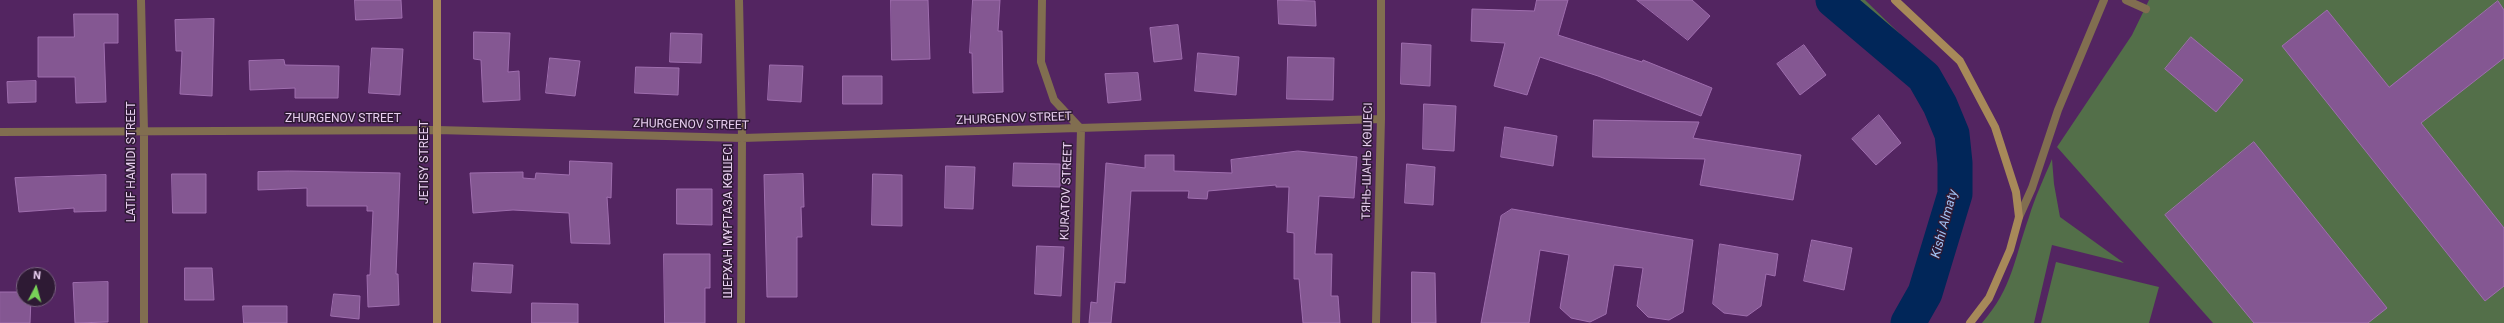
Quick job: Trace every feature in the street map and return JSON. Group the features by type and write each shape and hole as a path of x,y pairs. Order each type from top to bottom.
{"street":[{"name":"LATIF HAMIDI STREET","path":"141,0 144,131 144,323"},
{"name":"JETISY STREET","path":"437,0 437,323"},
{"name":"ШЕРХАН МҰРТАЗА КӨШЕСІ","path":"739,0 742,138 741,323"},
{"name":"KURATOV STREET","path":"1042,0 1041,62 1054,100 1081,129 1076,323"},
{"name":"ТЯНЬ-ШАНЬ КӨШЕСІ","path":"1376,323 1381,119 1381,0"},
{"path":"1895,0 1960,61 1995,127 2010,170 2019,217"},
{"path":"1970,323 1989,298 2010,250 2019,217 2032,188 2058,110 2104,0"},
{"path":"2126,0 2146,9"},
{"name":"ZHURGENOV STREET","path":"0,132 437,130 742,138 1381,119"}],"green space":[{"path":"1841,0 1865,0 1900,34 1892,44"},
{"path":"2149,0 2504,0 2504,323 2213,323 2057,147 2132,35"},
{"path":"2052,159 2054,184 2060,217 2124,263 2052,245 2034,323 1982,323 1992,310 2007,285 2034,202"},
{"path":"2056,262 2159,287 2149,323 2041,323"}],"building":[{"path":"355,0 401,0 402,18 356,20"},
{"path":"891,0 928,0 930,59 892,60"},
{"path":"973,0 1000,0 998,31 1002,31 1003,92 973,93 972,53 970,53"},
{"path":"1278,0 1315,1 1316,26 1279,24"},
{"path":"1537,0 1568,0 1558,35 1642,62 1643,60 1712,88 1701,116 1598,76 1540,57 1527,95 1494,86 1505,43 1471,41 1472,9 1534,11"},
{"path":"1637,0 1692,0 1710,16 1688,40"},
{"path":"2498,1 2504,10 2504,58 2421,123 2504,228 2504,286 2485,301 2282,46 2327,10 2389,87"},
{"path":"74,14 118,14 118,43 104,43 106,102 76,103 75,77 38,77 38,37 74,37"},
{"path":"214,19 212,96 180,94 182,51 176,51 175,20"},
{"path":"1178,25 1182,59 1154,62 1150,28"},
{"path":"474,32 510,33 508,72 519,71 520,100 483,102 481,60 474,59"},
{"path":"671,33 702,34 701,63 670,62"},
{"path":"2191,37 2243,80 2216,112 2165,69"},
{"path":"1402,43 1431,45 1430,86 1401,84"},
{"path":"1804,45 1826,75 1800,95 1777,64"},
{"path":"372,48 403,49 400,95 369,93"},
{"path":"1198,53 1239,57 1236,95 1195,91"},
{"path":"1288,57 1334,58 1333,100 1287,99"},
{"path":"550,58 580,61 575,96 546,93"},
{"path":"284,60 285,65 339,66 338,98 295,98 295,88 250,90 249,61"},
{"path":"770,65 803,66 801,102 768,100"},
{"path":"636,67 679,68 678,95 635,93"},
{"path":"1138,73 1141,100 1108,103 1105,74"},
{"path":"843,76 882,76 882,104 843,104"},
{"path":"36,81 36,102 8,103 7,82"},
{"path":"1424,104 1456,106 1454,151 1423,149"},
{"path":"1879,115 1901,143 1876,165 1852,139"},
{"path":"1594,120 1699,122 1693,138 1801,155 1793,200 1700,185 1705,159 1593,157"},
{"path":"1505,127 1557,136 1553,166 1501,157"},
{"path":"2254,142 2387,308 2368,323 2254,323 2165,215"},
{"path":"1298,151 1357,157 1354,198 1319,196 1315,254 1332,254 1331,296 1338,296 1340,323 1303,323 1299,279 1294,279 1294,233 1287,232 1289,187 1276,187 1276,185 1208,191 1207,199 1188,198 1189,191 1131,191 1125,283 1115,282 1111,323 1089,323 1091,302 1097,303 1106,163 1145,168 1145,155 1174,155 1174,171 1232,173 1231,160"},
{"path":"570,161 612,163 611,198 607,197 610,244 571,243 569,213 513,210 473,213 470,173 523,172 523,178 535,179 536,173 569,175"},
{"path":"1014,163 1060,164 1060,187 1013,186"},
{"path":"1407,164 1435,167 1433,205 1405,203"},
{"path":"946,166 975,167 973,209 945,208"},
{"path":"290,171 400,173 396,274 398,274 399,305 368,307 367,275 370,275 373,211 367,211 367,206 307,206 307,188 258,190 258,172"},
{"path":"172,174 206,174 206,213 173,213"},
{"path":"803,174 804,207 801,207 802,237 797,237 797,297 767,297 764,175"},
{"path":"873,174 902,175 902,226 872,225"},
{"path":"106,175 106,211 74,212 74,208 19,212 15,178"},
{"path":"677,189 712,189 712,225 677,224"},
{"path":"1512,209 1693,240 1683,312 1669,320 1648,317 1637,306 1643,268 1614,265 1606,314 1590,322 1571,318 1560,308 1569,255 1540,250 1529,323 1481,323 1501,216"},
{"path":"1812,240 1852,248 1844,290 1804,281"},
{"path":"1720,244 1778,254 1775,276 1766,274 1761,306 1747,316 1724,313 1713,304"},
{"path":"1037,246 1064,247 1061,296 1035,294"},
{"path":"664,254 710,254 710,288 705,288 705,323 665,323"},
{"path":"474,263 513,265 511,293 472,291"},
{"path":"185,268 212,268 214,300 185,300"},
{"path":"1412,272 1435,273 1436,323 1412,323"},
{"path":"108,282 108,322 75,323 73,283"},
{"path":"0,292 16,292 16,307 31,307 30,323 0,323"},
{"path":"334,294 360,296 359,319 331,316"},
{"path":"532,303 578,304 578,323 532,323"},
{"path":"243,306 287,306 287,323 244,323"}],"waterway":[{"name":"Kіshі Almaty","path":"1833,0 1924,77 1940,105 1952,134 1955,163 1955,194 1925,293 1908,323"}]}
